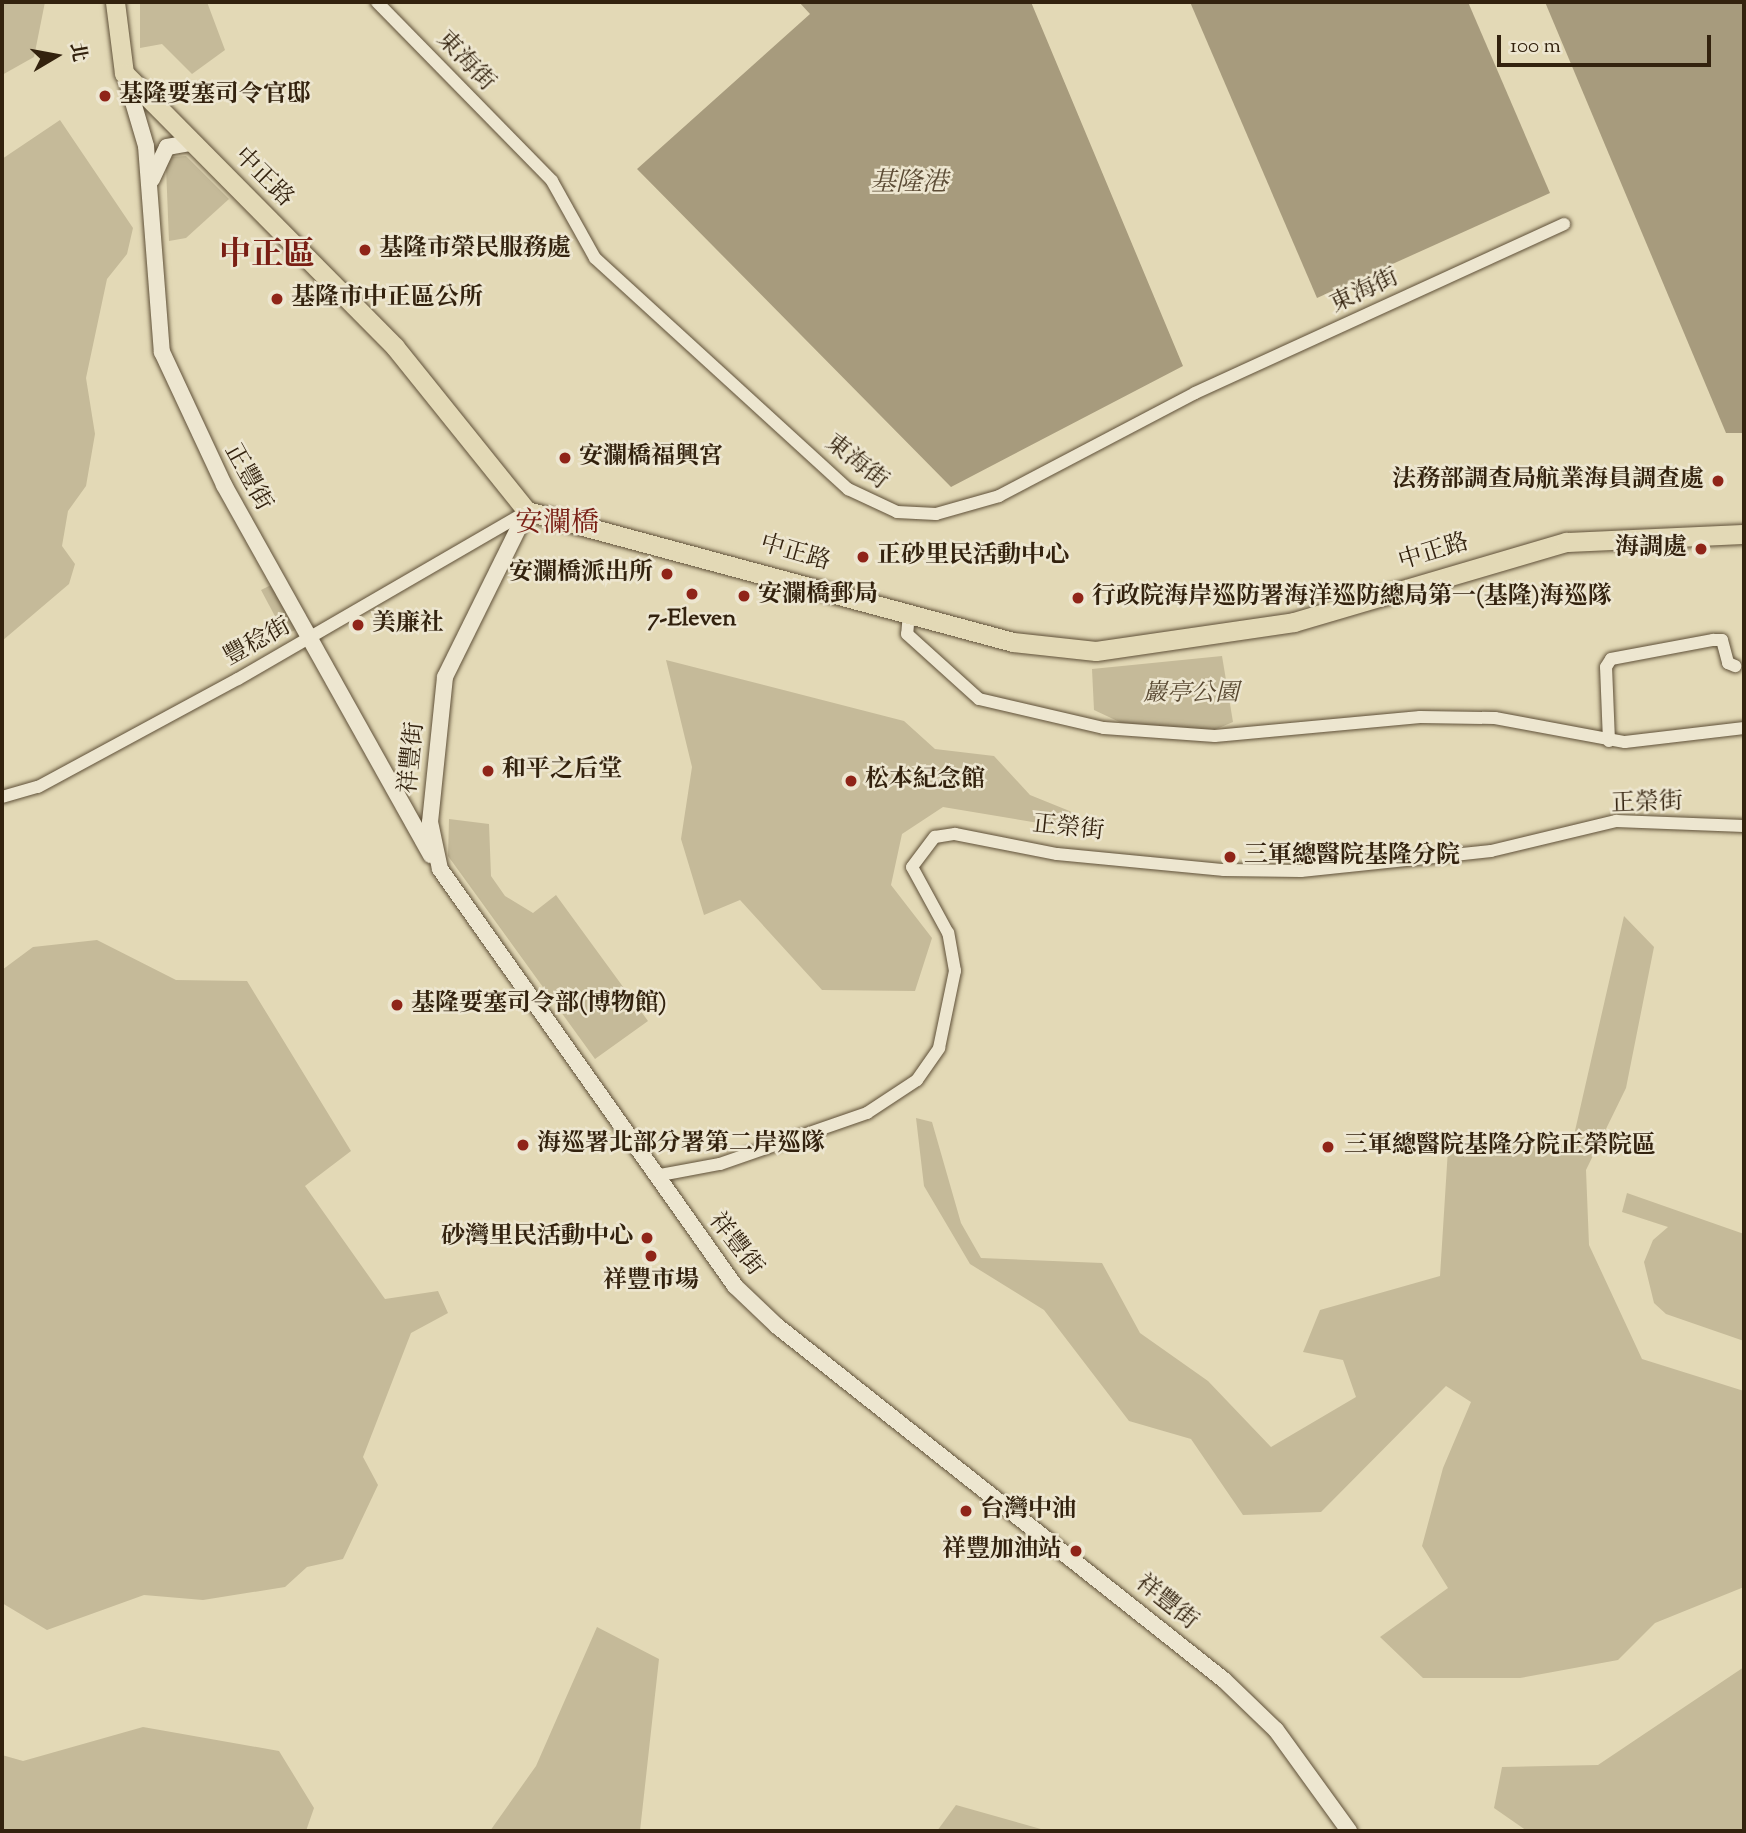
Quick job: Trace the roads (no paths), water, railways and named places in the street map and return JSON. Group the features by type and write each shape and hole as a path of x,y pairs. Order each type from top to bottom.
{"main road":[{"path":"115,2 124,73"},
{"name":"中正路","path":"124,73 395,347 527,511 1047,649 1132,649 1294,622 1566,542 1744,534"}],"street":[{"name":"東海街","path":"377,2 552,181 594,258 848,489 897,512 936,514 999,496 1195,393 1564,224"},
{"name":"正豐街","path":"124,73 146,146 162,352 189,419 312,637 399,804 440,869"},
{"path":"149,189 167,147 194,142"},
{"name":"豐稔街","path":"2,797 38,787 312,637 527,511"},
{"name":"祥豐街","path":"527,511 445,677 432,800 440,869 735,1286 777,1326 1224,1680 1276,1730 1349,1831"},
{"path":"909,613 906,634 979,699 1104,728 1215,736 1420,717 1482,718 1531,721 1609,741 1744,728"},
{"path":"1609,741 1606,667 1611,659 1722,640 1728,663 1735,666"},
{"path":"399,804 415,810 432,800"},
{"name":"正榮街","path":"655,1176 720,1164 867,1113 917,1080 939,1048 955,971 948,933 912,867 935,837 955,834 1057,853 1224,870 1301,871 1492,851 1616,821 1744,826"}],"water":[{"name":"基隆港","path":"799,2 1031,2 1183,366 951,487 637,169 810,14"},
{"path":"1190,2 1468,2 1550,193 1317,298"},
{"path":"1545,2 1744,2 1744,433 1726,433"}],"place":[{"name":"基隆要塞司令官邸","path":"105,96"},
{"name":"基隆市榮民服務處","path":"365,250"},
{"name":"基隆市中正區公所","path":"277,299"},
{"name":"安瀾橋福興宮","path":"565,458"},
{"name":"法務部調查局航業海員調查處","path":"1718,481"},
{"name":"海調處","path":"1701,549"},
{"name":"正砂里民活動中心","path":"863,557"},
{"name":"安瀾橋派出所","path":"667,574"},
{"name":"7-Eleven","path":"692,594"},
{"name":"安瀾橋郵局","path":"744,596"},
{"name":"行政院海岸巡防署海洋巡防總局第一(基隆)海巡隊","path":"1078,598"},
{"name":"美廉社","path":"358,625"},
{"name":"和平之后堂","path":"488,771"},
{"name":"松本紀念館","path":"851,781"},
{"name":"三軍總醫院基隆分院","path":"1230,857"},
{"name":"基隆要塞司令部(博物館)","path":"397,1005"},
{"name":"海巡署北部分署第二岸巡隊","path":"523,1145"},
{"name":"三軍總醫院基隆分院正榮院區","path":"1328,1147"},
{"name":"砂灣里民活動中心","path":"647,1238"},
{"name":"祥豐市場","path":"651,1256"},
{"name":"台灣中油","path":"966,1511"},
{"name":"祥豐加油站","path":"1076,1551"}],"district":[{"name":"中正區","path":"267,256"},
{"name":"安瀾橋","path":"557,524"}],"park label":[{"name":"巖亭公園","path":"1191,695"}]}
